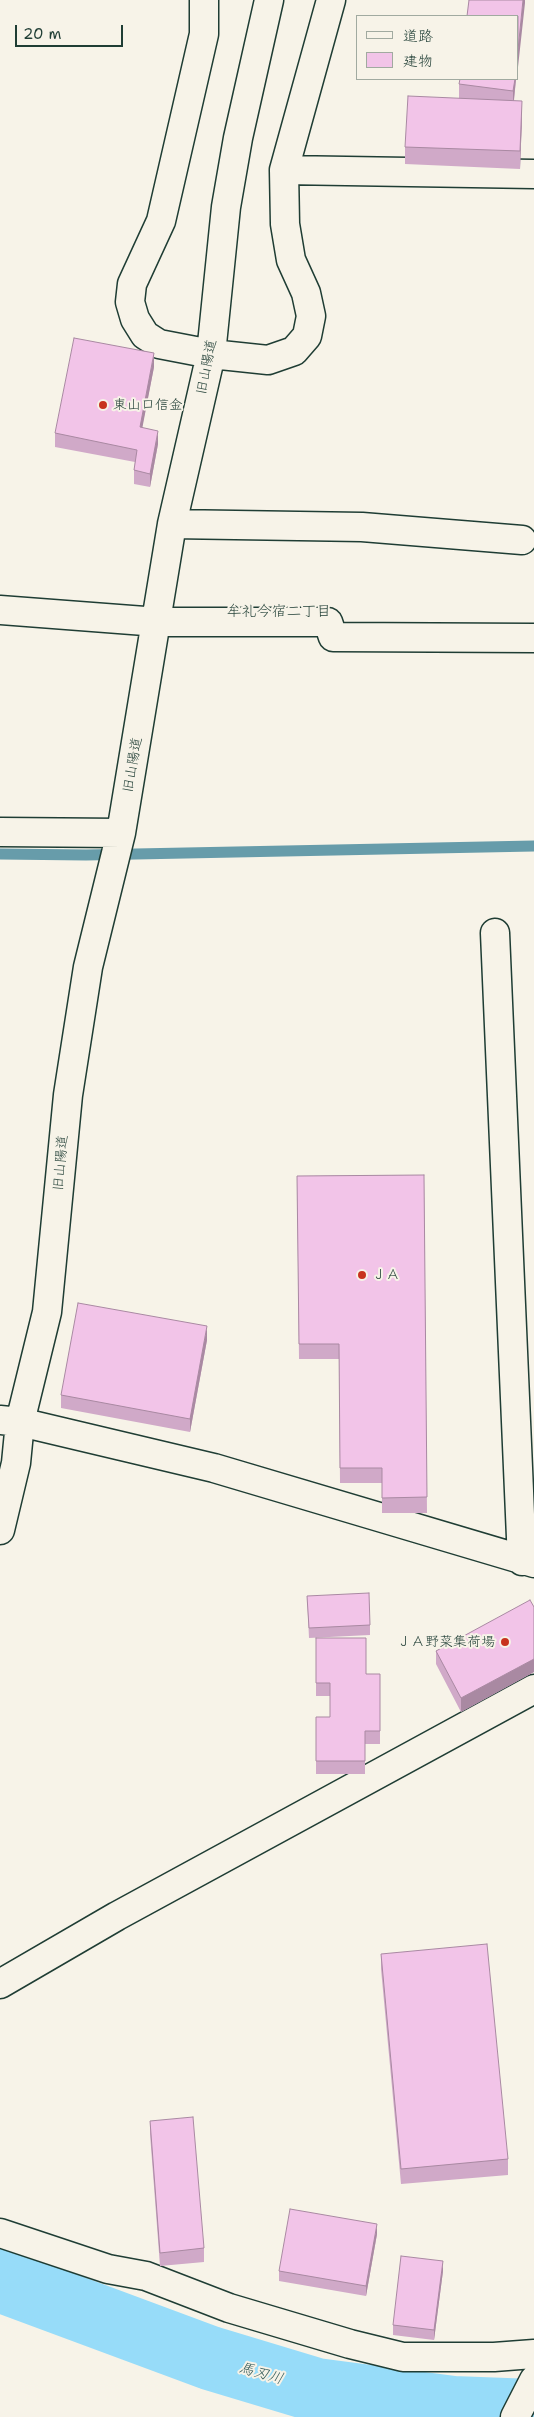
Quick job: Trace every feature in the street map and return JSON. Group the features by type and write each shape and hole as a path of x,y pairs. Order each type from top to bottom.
{"street":[{"path":"204,0 204,34 161,221 132,284 130,302 135,319 145,335 159,344 211,354 268,360 294,351 307,336 311,316 306,293 291,260 285,224 284,170 331,0"},
{"name":"旧山陽道","path":"0,1530 16,1463 10,1421 47,1312 68,1095 88,967 121,833 158,622 172,524 211,354 226,207 238,138 269,0"},
{"path":"284,170 534,174"},
{"path":"172,524 362,527 522,540"},
{"path":"0,610 158,622 328,622 333,637 534,638"},
{"path":"0,832 121,833"},
{"path":"10,1421 214,1468 528,1562 495,933"},
{"path":"0,1984 117,1916 534,1689"},
{"path":"0,2232 108,2269 146,2276 229,2308 350,2344 403,2357 494,2357 534,2354"},
{"path":"515,2417 534,2380"}],"building":[{"path":"469,0 523,0 519,40 519,15 467,15"},
{"path":"460,80 515,80 513,91 459,84"},
{"path":"408,96 522,101 520,151 405,147"},
{"path":"74,338 154,353 140,427 158,431 150,474 134,470 137,450 55,433"},
{"name":"ＪＡ","path":"424,1175 427,1497 382,1498 382,1468 340,1468 339,1344 299,1344 297,1176"},
{"path":"78,1303 207,1326 190,1419 61,1395"},
{"path":"369,1593 370,1625 309,1628 307,1596"},
{"name":"ＪＡ野菜集荷場","path":"530,1600 534,1607 534,1659 461,1698 436,1651"},
{"path":"316,1638 366,1638 366,1674 380,1674 380,1731 365,1731 365,1761 316,1761 316,1717 330,1717 330,1683 316,1683"},
{"path":"487,1944 508,2159 401,2169 381,1954"},
{"path":"193,2117 204,2248 160,2253 150,2121"},
{"path":"290,2209 377,2224 366,2286 279,2271"},
{"path":"401,2256 443,2261 434,2330 393,2325"}],"waterway":[{"path":"0,854 86,855 534,846"},
{"name":"馬刃川","path":"0,2280 210,2358 316,2390 453,2408 534,2411"}],"place":[{"name":"東山口信金","path":"103,405"},
{"name":"ＪＡ","path":"362,1275"},
{"name":"ＪＡ野菜集荷場","path":"505,1642"}],"district":[{"name":"牟礼今宿二丁目","path":"279,612"}]}
